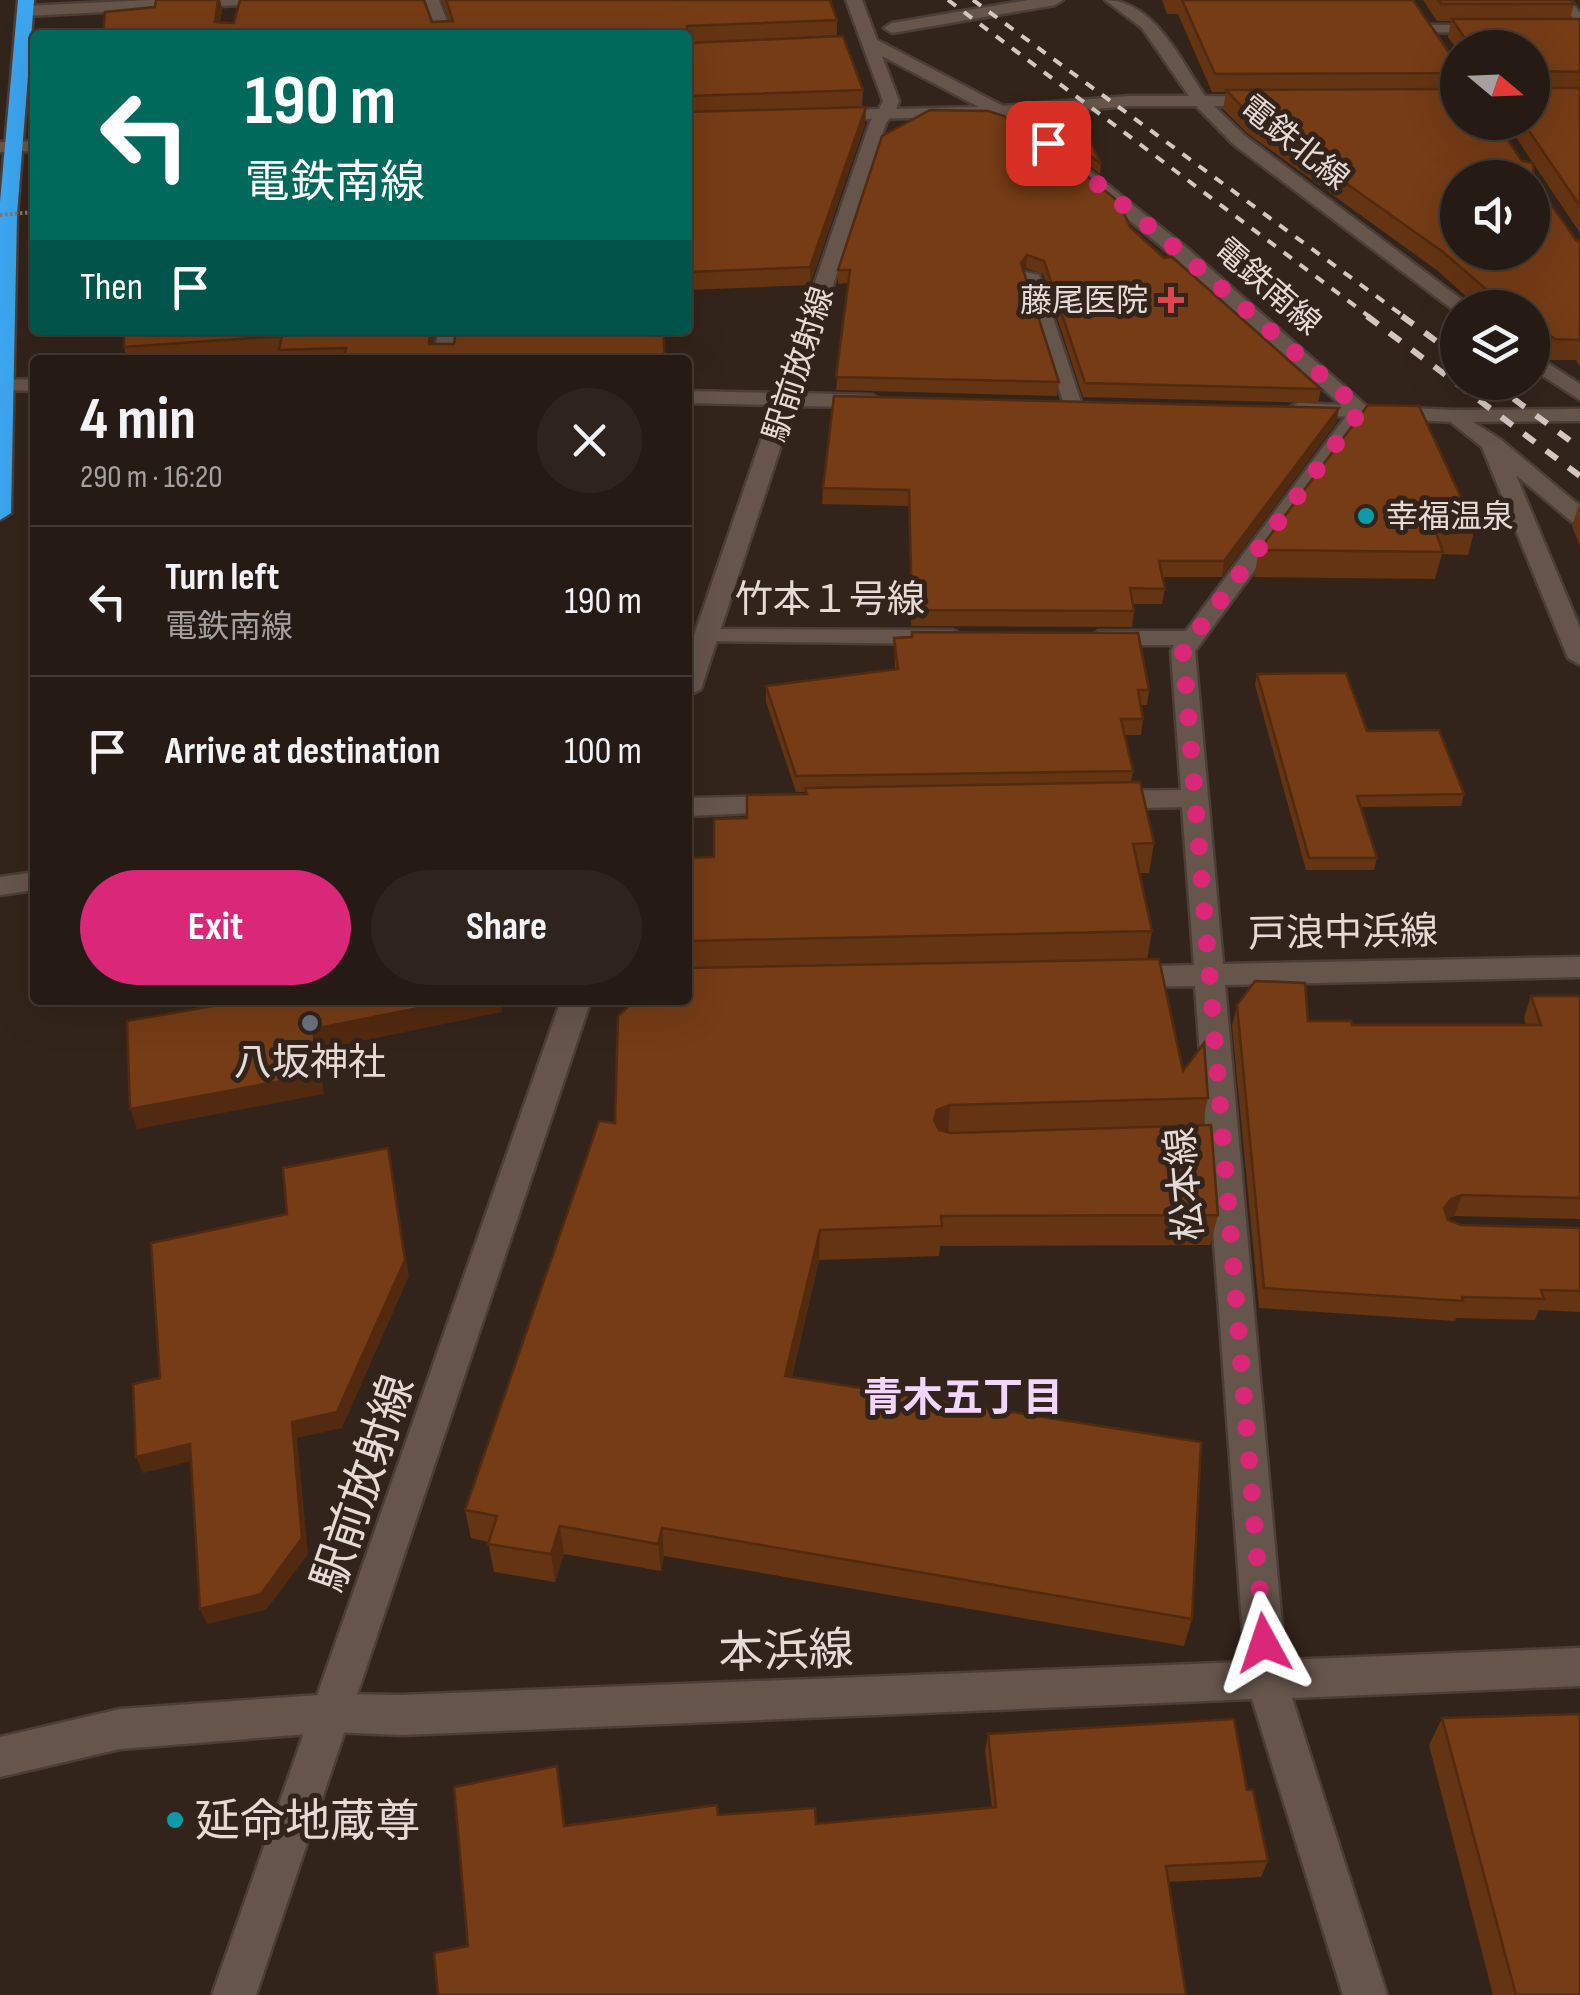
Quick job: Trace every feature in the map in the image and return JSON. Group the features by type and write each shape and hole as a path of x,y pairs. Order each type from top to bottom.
{"highway":[{"path":"0,512 8,215 17,146 26,6"}],"street":[{"path":"26,6 236,0 232,18"},
{"path":"430,0 442,30"},
{"path":"854,0 860,42 891,100 886,113"},
{"path":"892,28 1055,0"},
{"name":"電鉄北線","path":"1113,0 1148,25 1201,102 1239,140 1440,291"},
{"name":"電鉄南線","path":"860,42 1021,122 1180,252 1361,410"},
{"path":"813,116 1002,111 1130,100 1280,101"},
{"name":"駅前放射線","path":"692,678 878,122 886,113"},
{"path":"1550,372 1580,394"},
{"path":"5,384 30,385"},
{"path":"692,398 896,402"},
{"path":"1276,409 1454,416 1580,415"},
{"name":"松本線","path":"1361,410 1183,651 1207,975 1211,1141 1267,1682 1365,1995"},
{"path":"1454,416 1580,517"},
{"path":"1492,444 1580,658"},
{"name":"竹本１号線","path":"708,636 978,637"},
{"path":"1075,638 1192,638"},
{"path":"1077,800 1194,798"},
{"path":"692,807 804,805"},
{"path":"0,886 30,883"},
{"name":"戸浪中浜線","path":"1087,978 1580,967"},
{"name":"駅前放射線","path":"234,1995 574,1005"},
{"name":"本浜線","path":"0,1757 120,1729 334,1713 402,1716 1580,1667"}],"lane":[{"path":"1561,29 1580,26 1564,0"},
{"path":"1429,29 1505,29"},
{"path":"1031,275 1072,405"}],"path":[{"path":"0,215 30,212"}],"building":[{"path":"156,0 218,0 215,22 234,23 240,0 424,0 432,22 453,21 446,0 830,0 837,20 687,26 687,30 103,30 105,12 155,7"},
{"path":"1182,0 1413,0 1440,39 1440,73 1215,74"},
{"path":"1438,0 1571,0 1574,4 1441,4"},
{"path":"1452,19 1580,19 1580,72 1550,71 1550,30 1459,30"},
{"path":"843,36 863,90 692,96 692,43"},
{"path":"1550,88 1580,88 1580,206 1535,140 1550,140"},
{"path":"1440,89 1440,140 1508,140 1521,160 1440,160 1440,250 1250,115 1226,90"},
{"path":"866,107 810,267 692,272 692,112"},
{"path":"930,110 988,111 1004,116 1032,140 1040,138 1119,202 1130,227 1164,258 1172,257 1321,389 1085,383 1044,261 1027,255 1021,263 1059,382 836,377 850,270 838,270 882,136"},
{"path":"1088,135 1101,164 1067,138"},
{"path":"1550,203 1580,241 1580,340 1550,336 1550,290 1488,290 1464,270 1550,270"},
{"path":"124,335 430,335 429,344 454,344 455,335 663,335 665,355 344,355 346,348 279,350 282,336 124,347"},
{"path":"834,396 1339,408 1224,561 1159,561 1165,589 1130,588 1134,611 912,610 909,490 823,488"},
{"path":"1368,405 1419,406 1475,528 1434,527 1443,552 1259,550"},
{"path":"912,632 1138,633 1149,690 1138,690 1143,719 1121,719 1133,771 796,776 766,686 898,669 894,638 912,637"},
{"path":"1346,673 1367,731 1439,730 1464,794 1357,796 1377,858 1309,858 1257,674"},
{"path":"1140,782 1154,843 1133,844 1152,931 692,941 692,858 714,857 714,819 747,818 747,795 807,794 805,788"},
{"path":"1159,959 1183,1071 1204,1043 1208,1098 950,1105 937,1110 934,1120 939,1130 951,1133 1211,1125 1218,1215 941,1216 942,1226 820,1230 785,1376 1201,1442 1192,1619 662,1528 658,1544 560,1526 551,1554 488,1544 497,1516 465,1510 599,1121 615,1123 618,1016 630,1005 692,1005 692,968"},
{"path":"1255,981 1305,983 1308,1021 1351,1021 1352,1025 1541,1025 1531,996 1580,996 1580,1198 1462,1195 1451,1199 1444,1208 1448,1220 1461,1225 1580,1228 1580,1291 1541,1290 1544,1299 1462,1297 1463,1301 1264,1288 1237,1005"},
{"path":"219,1005 434,1005 313,1029 319,1074 130,1109 127,1021"},
{"path":"388,1148 405,1260 337,1412 292,1422 302,1538 261,1594 200,1609 190,1444 136,1457 133,1384 160,1378 151,1243 287,1214 283,1168"},
{"path":"1580,1714 1580,1995 1516,1995 1442,1718"},
{"path":"1234,1719 1247,1790 1253,1790 1268,1861 1166,1866 1186,1995 438,1995 434,1953 468,1946 454,1787 557,1766 564,1826 717,1805 718,1815 815,1808 816,1824 996,1807 988,1734"}],"railway":[{"path":"948,0 1371,318"},
{"path":"973,0 1406,318"},
{"path":"1367,316 1580,476"},
{"path":"1402,316 1440,344"},
{"path":"1515,400 1580,448"}],"place":[{"name":"藤尾医院","path":"1171,300"},
{"name":"幸福温泉","path":"1366,516"},
{"name":"八坂神社","path":"310,1023"},
{"name":"延命地蔵尊","path":"175,1820"}],"district":[{"name":"青木五丁目","path":"963,1397"}],"route":[{"path":"1048,143 1361,410 1183,651 1264,1643"}]}
